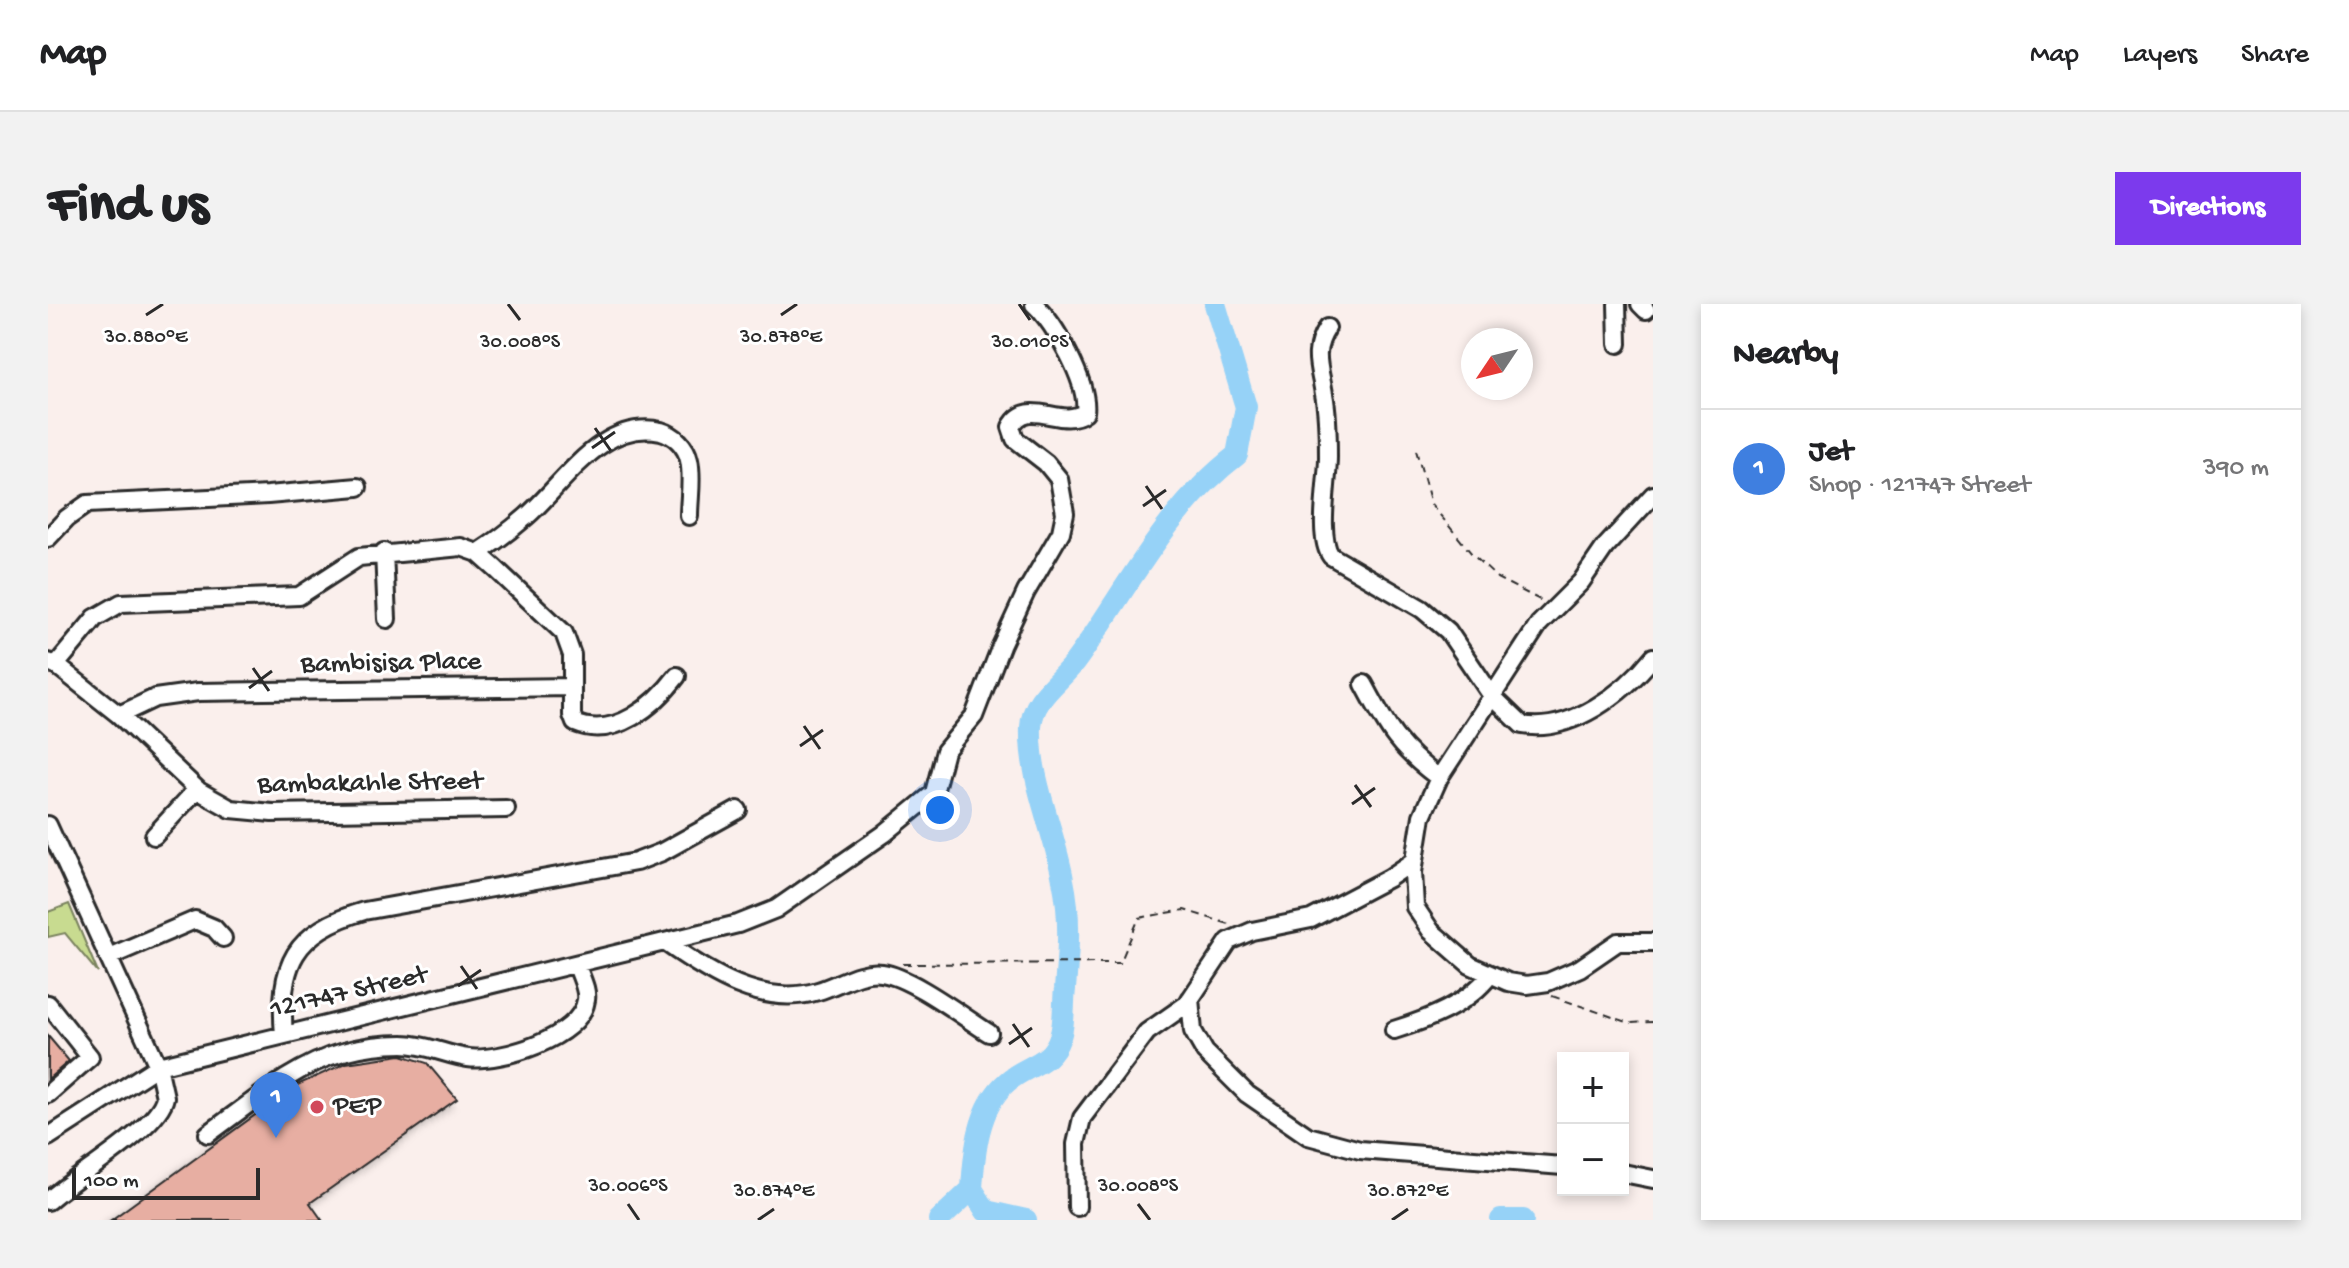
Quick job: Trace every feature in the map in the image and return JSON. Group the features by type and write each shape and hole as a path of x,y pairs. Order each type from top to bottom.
{"street":[{"name":"121747 Street","path":"48,1137 158,1066 738,924 776,909 884,834 934,793 945,751 974,716 1026,592 1061,532 1065,513 1059,479 1046,463 1015,439 1011,427 1025,413 1037,412 1065,420 1085,412 1087,398 1082,381 1054,326 1034,304"},
{"path":"1617,304 1618,344"},
{"path":"1327,328 1316,353 1325,408 1328,456 1324,527 1327,553 1422,609 1448,631 1492,696 1522,725 1562,721 1586,712 1622,690 1653,657"},
{"path":"478,553 529,515 584,458 603,443 637,430 665,432 685,448 689,459 689,516"},
{"path":"48,538 77,509 106,501 268,495 358,487"},
{"path":"1653,495 1605,547 1581,582 1554,607 1525,643 1439,778 1422,816 1414,861 1413,893 1421,918 1449,950 1490,975 1529,985 1561,978 1618,942 1653,942"},
{"path":"52,664 95,618 121,603 299,596 359,557 450,547 478,553 564,633 572,649 573,720 587,727 616,724 652,704 677,676"},
{"path":"384,552 387,619"},
{"name":"Bambakahle Street","path":"52,664 119,715 197,789 220,805 256,813 506,809"},
{"path":"1364,684 1393,738 1407,755 1439,778"},
{"name":"Bambisisa Place","path":"119,715 155,698 198,692 572,687"},
{"path":"154,836 197,789"},
{"path":"284,1035 282,996 292,958 301,943 325,925 364,911 636,862 738,810"},
{"path":"48,1201 83,1171 153,1121 165,1097 158,1066 111,956 49,830"},
{"path":"1077,1207 1076,1144 1082,1118 1147,1032 1190,999 1229,941 1252,931 1311,919 1414,861"},
{"path":"111,956 195,920 214,928 223,938"},
{"path":"666,943 708,971 773,994 804,995 867,973 886,974 913,985 989,1033"},
{"path":"208,1134 309,1065 346,1052 403,1044 486,1058 505,1056 545,1040 563,1030 582,1011 585,988 577,965"},
{"path":"1394,1030 1424,1020 1465,999 1490,975"},
{"path":"1190,999 1193,1031 1205,1052 1247,1094 1308,1136 1360,1150 1557,1166"},
{"path":"48,1004 90,1057 48,1094"},
{"path":"1629,1174 1653,1179"}],"path":[{"path":"1416,450 1431,504 1472,554 1497,578 1554,607"},
{"path":"898,964 1120,963 1139,918 1184,910 1252,931"},
{"path":"1529,985 1608,1017 1630,1023 1653,1022"}],"green space":[{"path":"69,904 98,973 65,933 48,937 48,912"}],"building":[{"path":"48,1036 69,1061 48,1079"},
{"path":"401,1055 427,1063 457,1099 310,1203 322,1220 111,1220 295,1086 346,1063"}],"waterway":[{"path":"939,1220 972,1189 979,1131 997,1092 1015,1076 1050,1054 1062,1032 1068,948 1066,894 1034,766 1031,727 1036,707 1077,659 1169,525 1212,476 1237,455 1246,407 1215,304"},
{"path":"972,1189 986,1211 1026,1220"},
{"path":"1501,1220 1523,1220"}],"place":[{"name":"PEP","path":"317,1107"},
{"name":"Jet","path":"276,1138"}]}
